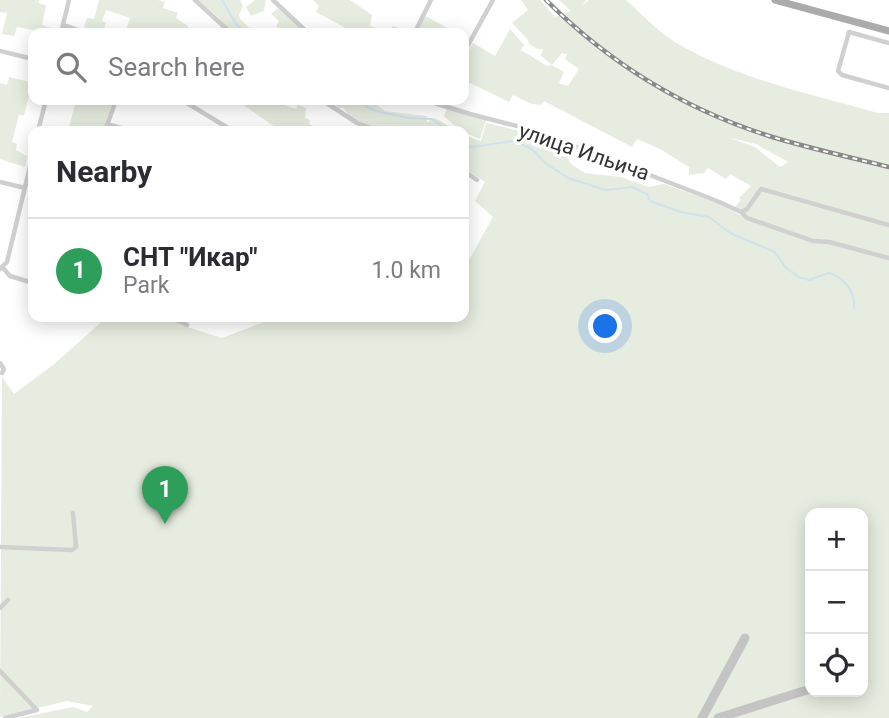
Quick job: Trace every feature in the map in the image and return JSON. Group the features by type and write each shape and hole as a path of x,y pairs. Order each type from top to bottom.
{"main road":[{"path":"779,1 889,31"}],"street":[{"path":"62,28 69,0"},
{"path":"195,0 226,28"},
{"path":"273,0 303,28"},
{"path":"417,28 431,0"},
{"path":"469,43 493,0"},
{"path":"63,25 72,28"},
{"path":"889,43 849,32 838,71 842,75 889,88"},
{"path":"0,51 28,58"},
{"path":"39,126 45,105"},
{"path":"114,105 107,124 114,126"},
{"path":"190,105 225,126"},
{"path":"330,105 365,126"},
{"name":"улица Ильича","path":"441,105 536,131 741,212 747,218 813,241 829,242 889,258"},
{"path":"469,174 477,180"},
{"path":"28,175 7,262 2,268 15,278 28,282"},
{"path":"0,182 25,188"},
{"path":"741,212 747,209 761,189 889,225"},
{"path":"181,322 187,325"},
{"path":"0,363 4,369 2,373"},
{"path":"0,547 72,550 76,547 73,513"},
{"path":"0,608 8,600"},
{"path":"0,671 37,710 5,718"}],"shaded area":[{"path":"0,0 39,0 38,3 46,5 42,25 51,28 17,27 14,36 2,34 7,13 0,12"},
{"path":"99,0 158,0 165,2 163,8 178,13 176,18 188,26 127,28 130,18 106,10 102,21 106,23 104,28 84,27 87,18 94,19"},
{"path":"198,0 240,0 243,6 240,19 250,28 228,28"},
{"path":"255,0 266,0 264,11 251,16 246,7"},
{"path":"313,0 350,0 372,15 370,26 376,28 346,28 316,12 319,6"},
{"path":"521,0 540,0 555,17 571,11 559,0 586,0 582,6 589,0 626,0 668,38 723,66 800,92 878,113 889,113 889,718 19,718 73,707 87,712 93,706 67,701 0,717 2,377 14,394 53,365 101,322 176,322 222,338 264,322 469,322 469,260 493,217 475,201 485,182 469,171 469,137 481,141 486,123 540,136 569,147 566,156 571,164 585,173 621,177 649,187 664,184 717,203 742,216 735,207 741,200 739,198 751,186 730,174 726,179 708,168 704,173 689,175 689,167 637,139 632,147 544,101 541,105 532,104 513,95 509,102 469,82 469,50 473,43 495,56 510,29 524,45 521,50 547,66 552,65 541,56 543,49 529,44 512,23 528,10","holes":["562,53 567,54 565,59 579,69 568,86 559,83 564,72 552,65","730,138 756,144 788,162 780,167 755,147"]},
{"path":"278,8 302,28 278,28 276,26 279,21 271,14"},
{"path":"426,16 447,28 418,28"},
{"path":"9,77 28,82 28,100 24,115 19,115 12,142 17,144 16,150 27,156 25,167 0,159 0,83 7,85"},
{"path":"75,105 111,105 105,126 69,126"},
{"path":"243,105 285,105 296,109 298,105 306,108 305,118 313,126 274,126"},
{"path":"335,105 377,105 385,111 427,116 427,122 435,118 449,126 368,126 352,118 344,108"},
{"path":"447,109 486,120 480,139 469,134 469,126 456,126 444,116"}],"waterway":[{"path":"222,0 241,28"},
{"path":"364,105 375,111 409,118 432,119 441,126"},
{"path":"469,147 514,141 532,149 545,163 568,178 606,190 632,187 647,194 650,201 681,212 709,217 730,233 775,252 785,267 799,277 809,280 829,273 840,278 851,291 854,308"}],"taxiway":[{"path":"702,718 745,638"},
{"path":"718,718 805,691"}],"railway":[{"path":"546,0 595,44 649,82 678,98 769,136 889,167"}],"place":[{"name":"СНТ \"Икар\"","path":"165,524"}]}
